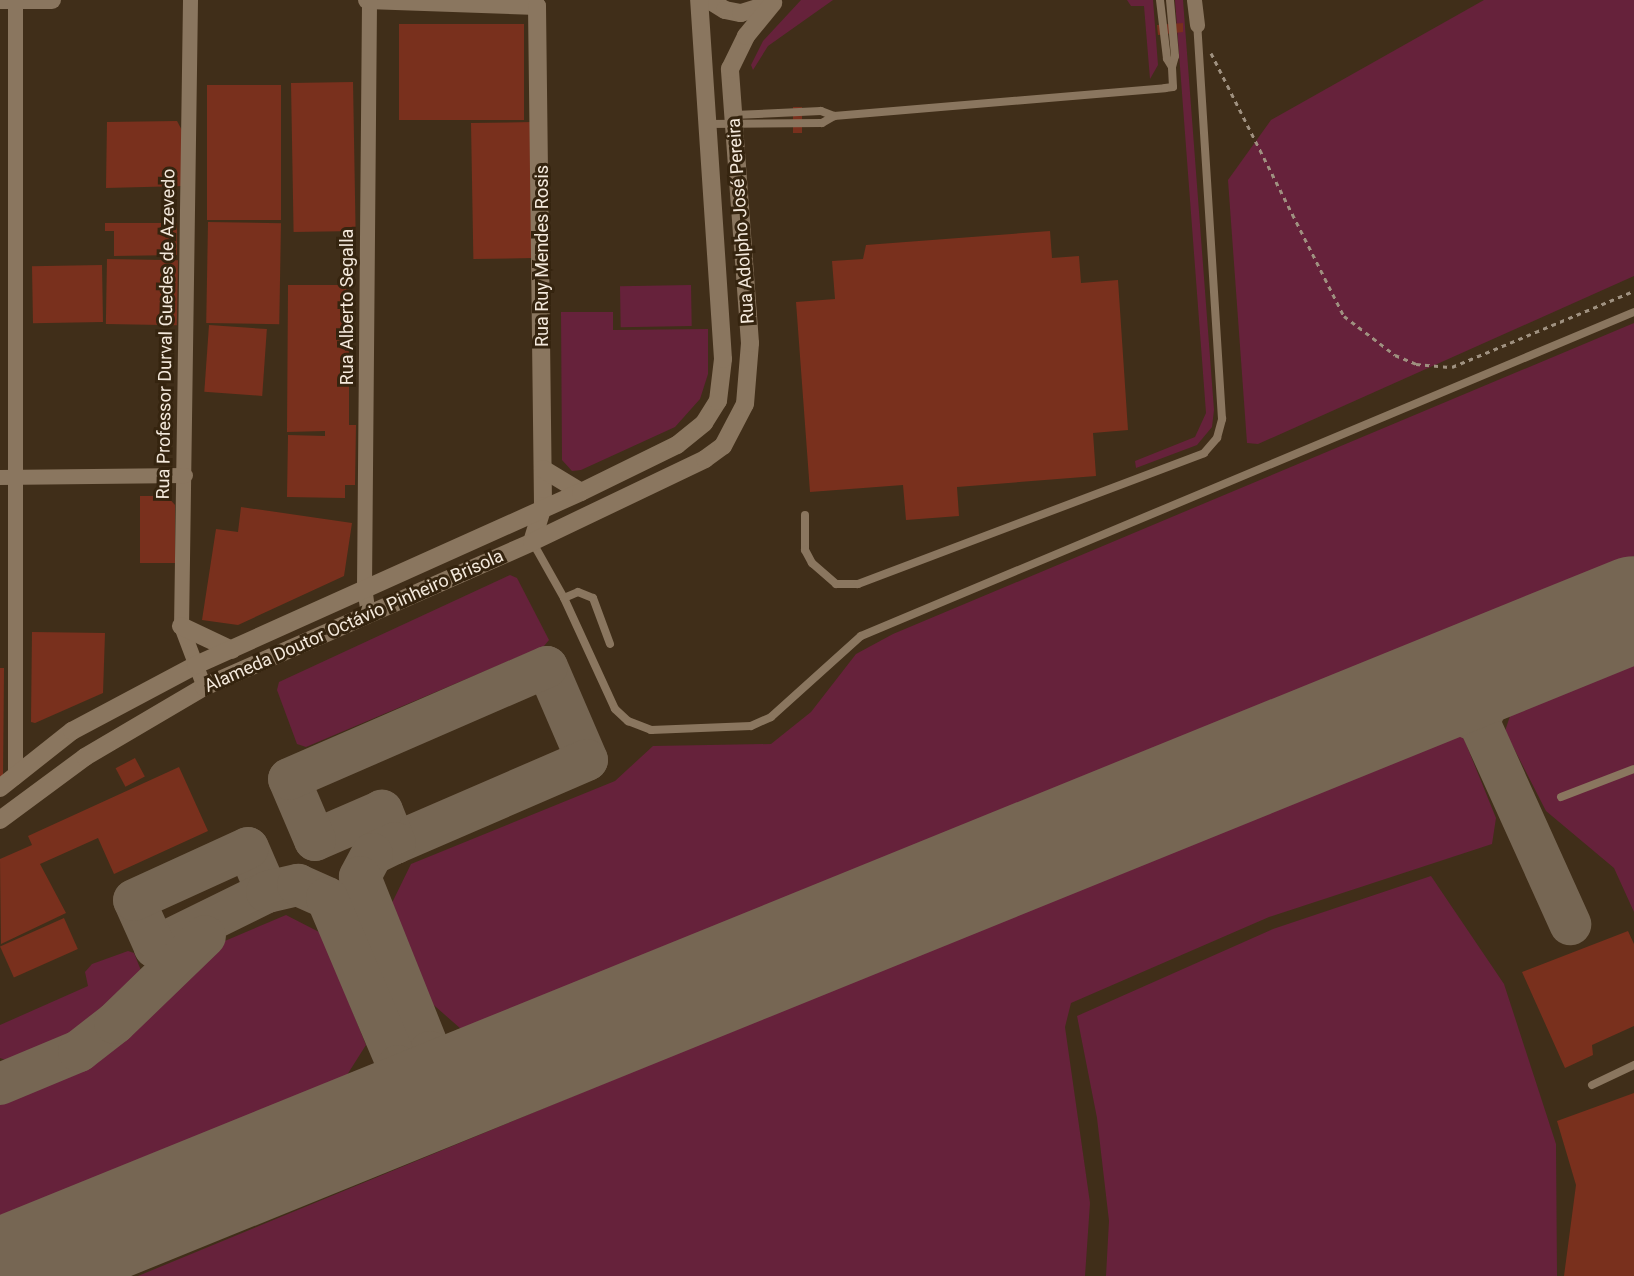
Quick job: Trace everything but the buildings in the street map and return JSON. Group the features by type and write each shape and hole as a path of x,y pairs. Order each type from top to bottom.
{"street":[{"path":"0,0 52,0"},
{"path":"7,782 16,477 15,0"},
{"name":"Rua Professor Durval Guedes de Azevedo","path":"190,0 185,475 181,626 204,687"},
{"name":"Rua Ruy Mendes Rosis","path":"368,0 537,6 543,506 532,542"},
{"name":"Rua Alberto Segalla","path":"368,0 364,587 368,615"},
{"name":"Rua Adolpho José Pereira","path":"699,0 705,124 723,359 717,401 704,423"},
{"path":"708,0 724,10 741,13 774,2"},
{"path":"1194,0 1197,25"},
{"name":"Rua Adolpho José Pereira","path":"723,446 745,404 750,343 730,69 746,36 774,2"},
{"name":"Alameda Doutor Octávio Pinheiro Brisola","path":"7,782 72,731 196,665 543,506 581,492 677,445 704,423"},
{"name":"Alameda Doutor Octávio Pinheiro Brisola","path":"0,820 85,757 204,687 532,542 705,459 723,446"},
{"path":"543,469 581,492"},
{"path":"0,477 185,475"},
{"path":"181,626 232,650"},
{"path":"72,731 81,741 85,757"}],"lane":[{"path":"1160,0 1167,59 1172,67"},
{"path":"705,124 735,120 822,123 834,116 1173,87 1172,67 1175,56 1170,0"},
{"path":"805,515 805,550 812,563 836,584 858,584 1204,453 1217,438 1222,419 1197,25"},
{"path":"532,542 564,598 615,709 627,722 651,730 751,726 771,717 861,636 1634,312"},
{"path":"564,598 578,592 593,598 610,644"},
{"path":"1561,797 1634,769"},
{"path":"1592,1085 1634,1065"}],"path":[{"path":"1197,25 1344,316 1395,355 1416,364 1452,367 1634,291"}],"shaded area":[{"path":"801,0 833,0 768,46 753,70 751,65 763,41"},
{"path":"1127,0 1153,0 1158,65 1150,79 1144,6 1131,6"},
{"path":"1175,0 1183,0 1214,410 1212,427 1197,445 1136,468 1135,461 1195,437 1206,413"},
{"path":"1484,0 1634,0 1634,276 1258,444 1247,443 1228,180 1271,120"},
{"path":"691,285 692,326 621,327 620,286"},
{"path":"561,312 613,312 613,330 708,329 708,374 700,399 675,427 581,470 572,471 562,460"},
{"path":"1634,323 1634,556 491,1033 461,1029 428,1000 390,907 411,864 615,781 653,746 771,744 811,712 856,654 893,634"},
{"path":"510,575 517,578 549,640 544,646 306,747 297,744 277,690 279,682"},
{"path":"1634,661 1634,912 1614,868 1546,811 1505,731 1512,710"},
{"path":"1456,731 1464,739 1496,818 1492,844 1269,917 1071,1003 1065,1027 1090,1203 1085,1276 138,1276"},
{"path":"1431,876 1504,984 1556,1144 1557,1276 1106,1276 1109,1221 1097,1118 1077,1016 1273,929"},
{"path":"286,915 321,933 366,1045 340,1086 0,1225 0,1096 93,1058 213,946"},
{"path":"128,951 134,953 144,978 108,1018 84,1038 31,1064 21,1065 0,1058 0,1025 88,986 85,972 92,964"}],"taxiway":[{"path":"1418,697 1479,722 1506,662"},
{"path":"547,667 587,760 395,843 382,811 315,840 289,779 547,667"},
{"path":"1479,722 1570,924"},
{"path":"395,843 372,854 360,877 430,1052 485,1076"},
{"path":"248,848 267,892 155,947 134,900 248,848"},
{"path":"267,892 298,885 327,898 398,1066 364,1123"},
{"path":"0,1084 79,1051 115,1023 205,936"}],"runway":[{"path":"0,1272 1634,609"}]}
